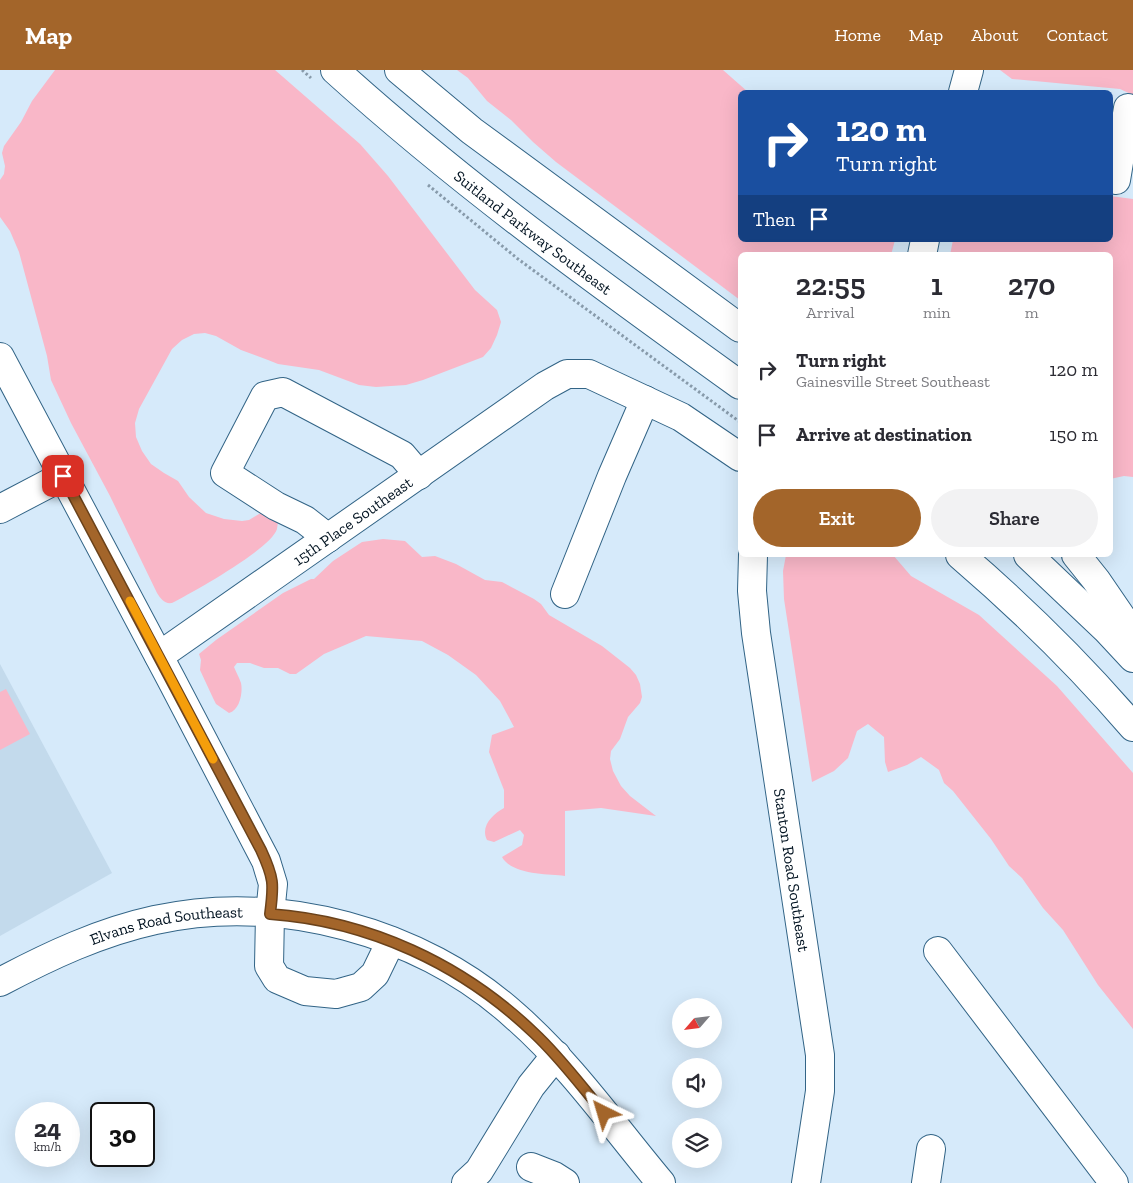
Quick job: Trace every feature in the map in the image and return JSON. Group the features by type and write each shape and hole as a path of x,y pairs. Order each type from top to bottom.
{"main road":[{"name":"Suitland Parkway Southeast","path":"335,70 407,133 489,200 738,384"},
{"path":"398,70 472,131 738,327"},
{"path":"964,90 969,70"},
{"path":"1113,180 1116,180 1128,108"},
{"path":"1,364 159,656 266,861 274,884 270,914 269,966 277,979 305,991 336,994 361,987 374,974 391,941"},
{"name":"15th Place Southeast","path":"159,656 545,386 567,374 588,374 681,417 738,456"},
{"path":"328,538 305,520 276,506 225,473 265,396 283,392 402,455 419,475"},
{"path":"565,594 612,476 645,400"},
{"path":"0,509 63,476"},
{"name":"Stanton Road Southeast","path":"753,557 752,591 755,626 820,1055 820,1091 806,1183"},
{"path":"962,557 1006,595 1069,655 1133,727"},
{"path":"1030,557 1106,629 1133,658"},
{"path":"1078,557 1096,580 1133,634"},
{"name":"Elvans Road Southeast","path":"0,982 60,952 124,928 157,920 221,913 270,914 301,916 359,930 391,941 442,965 485,992 514,1014 556,1055 662,1183"},
{"path":"938,951 1114,1183"},
{"path":"466,1183 479,1170 531,1086 556,1055"},
{"path":"926,1183 931,1149"},
{"path":"531,1167 554,1176 565,1183"}],"shaded area":[{"path":"55,70 275,70 360,144 388,176 475,290 497,310 501,322 491,348 483,357 406,385 376,387 359,385 319,370 278,364 241,350 216,336 205,333 194,334 182,340 172,349 139,409 135,423 136,437 142,451 151,464 178,481 189,497 206,513 224,519 242,521 249,520 264,511 278,521 277,529 272,537 247,558 172,603 165,602 157,593 51,380 47,356 19,252 10,231 0,217 0,180 4,174 5,166 2,153 4,146 21,122 32,101"},
{"path":"457,70 723,70 746,90 738,90 738,242 894,242 892,252 738,252 738,298 556,162 511,120 487,101 468,78"},
{"path":"1000,70 1133,70 1133,95 1120,89 1012,79"},
{"path":"1113,196 1133,199 1133,477 1124,476 1113,478 1113,252 951,252 953,242 1113,242"},
{"path":"383,539 405,541 422,557 435,556 456,564 485,580 502,582 534,599 541,604 549,615 602,646 630,668 640,684 642,697 640,703 628,717 620,739 611,751 610,759 613,771 621,786 630,796 656,816 601,808 565,811 565,876 530,872 507,863 502,857 522,845 524,835 520,830 494,842 487,840 485,835 486,825 492,817 504,808 504,790 489,752 492,735 514,727 500,701 476,675 448,655 422,641 366,636 324,654 296,674 290,674 278,668 264,668 250,663 237,663 234,667 242,687 238,705 229,713 216,704 200,670 201,660 199,654 283,593 314,579 333,561 362,542"},
{"path":"786,557 895,557 911,576 979,615 1057,686 1133,773 1133,1029 1098,985 1063,930 1043,908 1022,878 1009,866 991,839 953,791 944,783 939,770 921,757 888,772 885,762 884,737 868,724 857,731 848,758 834,771 812,782 784,599 783,571"},
{"path":"0,664 112,873 0,936"},
{"path":"6,689 30,734 0,750 0,692"}],"slow traffic":[{"path":"130,601 213,759"}],"route":[{"path":"63,476 261,850 274,884 270,914 301,916 374,934 415,951 455,972 514,1014 556,1055 604,1113"}]}
